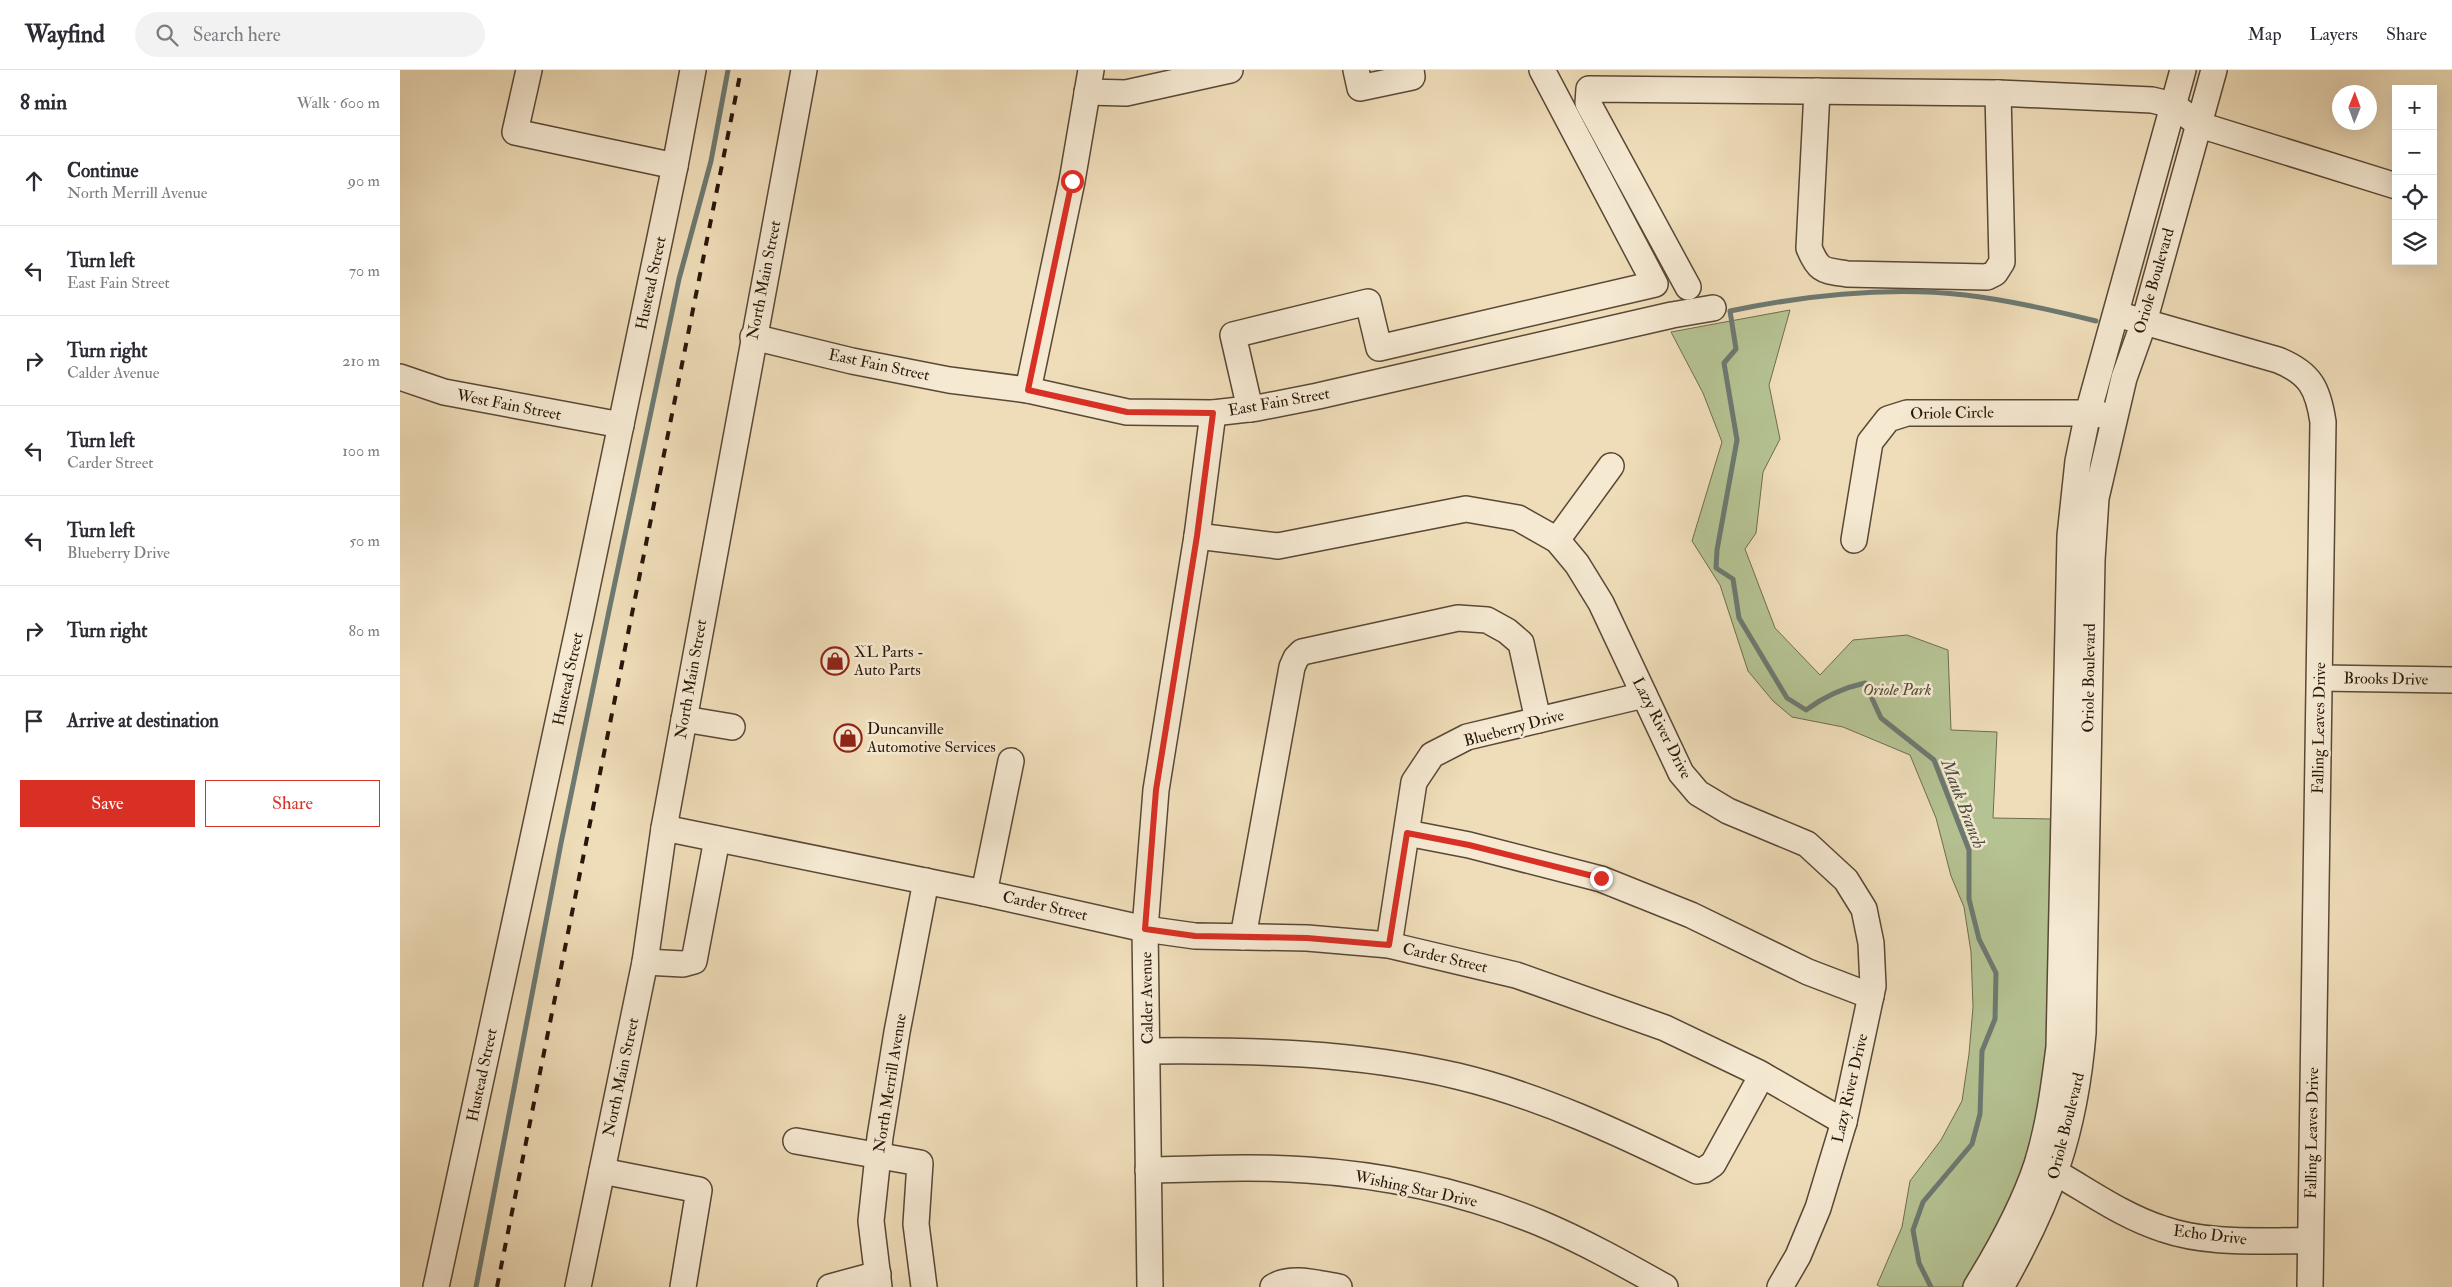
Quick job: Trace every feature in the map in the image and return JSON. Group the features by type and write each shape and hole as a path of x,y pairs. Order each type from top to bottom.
{"street":[{"path":"529,70 515,132 675,166"},
{"name":"Hustead Street","path":"436,1287 621,425 693,70"},
{"name":"North Main Street","path":"578,1287 645,962 664,828 753,337 804,70"},
{"path":"1028,390 1072,181 1089,81 1126,93 1230,70"},
{"path":"1356,70 1360,88 1412,77 1411,70"},
{"path":"1542,70 1655,284 1662,317"},
{"name":"Oriole Boulevard","path":"2001,1287 2028,1241 2047,1168 2048,1123 2059,1047 2070,536 2078,461 2088,412 2114,314 2183,70"},
{"name":"Oriole Boulevard","path":"1976,1287 1996,1256 2024,1200 2047,1168 2072,1115 2080,1075 2083,1033 2092,560 2096,498 2124,378 2144,322 2214,70"},
{"path":"1688,287 1588,103 1589,89 1998,93 2152,100 2173,105 2200,125 2392,185"},
{"path":"1817,91 1809,248 1816,264 1826,270 1847,274 1987,277 1995,273 2002,262 1998,93"},
{"path":"1250,409 1233,335 1368,302 1379,348 1655,284"},
{"name":"East Fain Street","path":"753,337 852,361 949,380 1028,390 1127,412 1213,413 1250,409 1318,396 1662,317 1713,308"},
{"name":"Falling Leaves Drive","path":"2114,314 2278,360 2298,368 2320,398 2323,422 2310,1287"},
{"name":"West Fain Street","path":"400,377 444,392 621,425"},
{"name":"Oriole Circle","path":"1854,540 1870,442 1888,419 1907,413 2088,412 2114,417"},
{"name":"Calder Avenue","path":"1150,1287 1145,929 1156,790 1197,536 1213,413"},
{"path":"1557,540 1611,466"},
{"name":"Lazy River Drive","path":"1197,536 1278,546 1466,509 1518,518 1557,540 1577,564 1601,604 1681,773 1698,793 1728,811 1806,844 1846,880 1864,909 1871,943 1873,986 1844,1122 1818,1208 1798,1256 1780,1287"},
{"path":"1243,937 1292,667 1296,658 1302,652 1458,618 1487,620 1507,631 1521,644 1538,720"},
{"name":"Brooks Drive","path":"2320,678 2452,680"},
{"name":"Blueberry Drive","path":"1389,945 1414,782 1432,755 1467,737 1644,695"},
{"path":"684,719 732,727"},
{"path":"984,893 1011,761"},
{"name":"Carder Street","path":"664,828 984,893 1145,929 1195,936 1307,938 1389,945 1516,975 1665,1028 1762,1075 1844,1122"},
{"path":"1407,833 1469,845 1601,878 1691,915 1808,972 1871,996"},
{"path":"645,962 683,964 694,961 717,839"},
{"name":"North Merrill Avenue","path":"879,1280 871,1221 878,1154 897,1032 926,881"},
{"path":"1148,1051 1245,1050 1347,1056 1458,1076 1562,1109 1697,1170 1704,1170 1713,1164 1762,1075"},
{"path":"796,1142 878,1154 920,1163 916,1224 924,1287"},
{"name":"Wishing Star Drive","path":"1148,1170 1249,1168 1308,1170 1372,1176 1427,1188 1485,1204 1539,1222 1601,1251 1665,1287"},
{"name":"Echo Drive","path":"2047,1168 2130,1215 2163,1229 2193,1236 2226,1240 2310,1241"},
{"path":"602,1171 700,1190 683,1287"},
{"path":"830,1287 879,1280"},
{"path":"1273,1287 1281,1282 1305,1282 1339,1287"}],"green space":[{"name":"Oriole Park","path":"1790,310 1769,385 1780,439 1763,472 1756,533 1745,549 1775,628 1820,675 1853,640 1907,635 1948,650 1951,730 1997,732 1993,818 2052,819 2050,1024 2038,1121 2025,1167 2004,1214 1962,1287 1881,1287 1877,1285 1902,1227 1910,1181 1941,1140 1962,1101 1969,1054 1973,1007 1971,952 1964,907 1951,876 1936,818 1910,755 1843,727 1792,717 1773,701 1748,671 1720,585 1692,541 1722,442 1703,393 1671,332"}],"waterway":[{"path":"476,1287 561,843 610,606 679,279 711,161 728,70"},
{"name":"Mauk Branch","path":"1931,1287 1919,1263 1913,1230 1923,1202 1972,1144 1980,1114 1982,1051 1995,1019 1996,973 1979,939 1969,899 1969,850 1934,760 1881,718 1865,683 1834,693 1806,710 1787,698 1739,618 1733,579 1716,568 1717,550 1737,440 1724,363 1736,349 1730,311 1788,300 1906,291 1936,292 1998,300 2096,321"}],"railway":[{"path":"497,1287 741,70"}],"place":[{"name":"XL Parts - Auto Parts","path":"835,661"},
{"name":"Duncanville Automotive Services","path":"848,738"}],"route":[{"path":"1072,181 1028,390 1127,412 1213,413 1197,536 1156,790 1145,929 1195,936 1307,938 1389,945 1407,833 1469,845 1601,878"}]}
